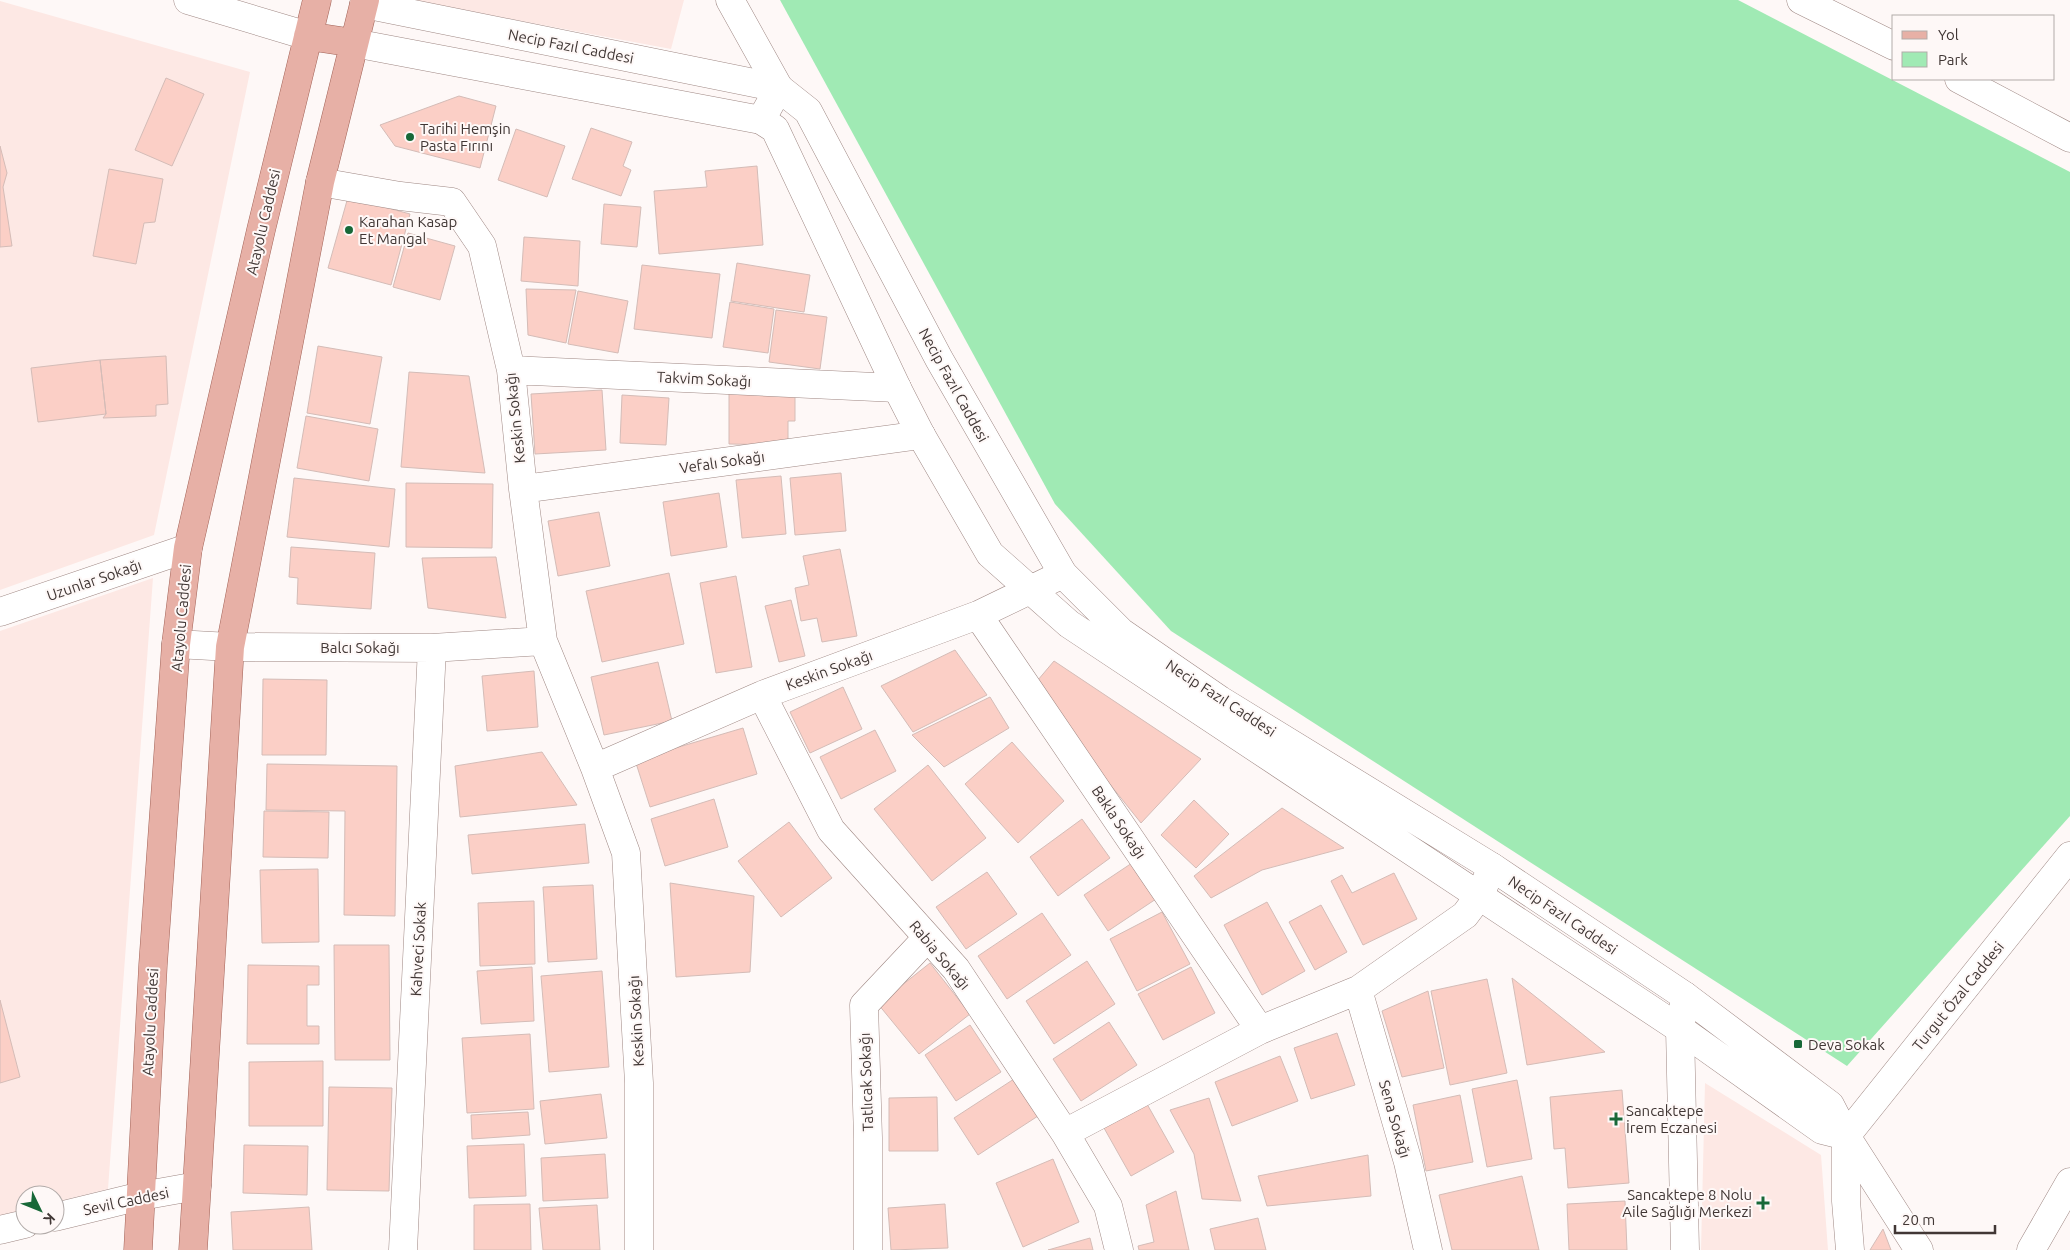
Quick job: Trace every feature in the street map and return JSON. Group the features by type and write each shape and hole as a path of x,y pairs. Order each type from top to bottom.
{"main road":[{"name":"Atayolu Caddesi","path":"138,1250 153,965 176,644 188,548 261,230 317,0"},
{"path":"193,1250 230,647 320,182 354,43 360,1"},
{"path":"308,36 354,43"}],"street":[{"path":"188,0 308,36"},
{"name":"Necip Fazıl Caddesi","path":"730,0 779,88 808,111 939,359 1063,574 1121,632 1220,700 1492,867 1685,996 1830,1105 1846,1136 1919,1250"},
{"path":"1801,0 1892,45"},
{"name":"Necip Fazıl Caddesi","path":"360,1 779,88"},
{"path":"354,43 761,120 779,88"},
{"path":"1961,80 2070,138"},
{"name":"Necip Fazıl Caddesi","path":"761,120 775,129 897,388 921,435 990,554 1069,624 1680,1029 1822,1130 1846,1136"},
{"name":"Keskin Sokağı","path":"320,182 400,196 452,202 482,246 510,370 543,641 595,768 626,853 639,1083 639,1250"},
{"name":"Takvim Sokağı","path":"510,370 897,388"},
{"name":"Vefalı Sokağı","path":"523,489 921,435"},
{"name":"Uzunlar Sokağı","path":"0,612 188,548"},
{"name":"Keskin Sokağı","path":"595,768 762,694 978,614 1031,591 1063,574"},
{"name":"Bakla Sokağı","path":"978,614 1260,1030"},
{"name":"Balcı Sokağı","path":"176,644 230,647 432,648 543,641"},
{"name":"Kahveci Sokak","path":"404,1250 432,648"},
{"name":"Rabia Sokağı","path":"762,694 831,830 926,938 956,969 1065,1133 1108,1206 1119,1250"},
{"name":"Turgut Özal Caddesi","path":"1846,1136 2070,856"},
{"path":"1065,1133 1260,1030 1358,990 1465,915 1480,895 1492,867"},
{"name":"Tatlıcak Sokağı","path":"868,1250 868,1138 864,1005 926,938"},
{"name":"Sena Sokağı","path":"1358,990 1408,1162 1428,1250"},
{"path":"1685,996 1680,1029 1686,1250"},
{"path":"1846,1136 1846,1201 1850,1250"},
{"path":"2031,1250 2070,1182"},
{"name":"Sevil Caddesi","path":"65,1215 140,1196 197,1186"},
{"path":"0,1230 15,1226"}],"shaded area":[{"path":"410,0 684,0 671,49"},
{"path":"0,1 250,72 154,535 0,590"},
{"path":"153,578 108,1189 65,1200 65,1185 15,1185 15,1212 0,1216 0,631"},
{"name":"Sancaktepe 8 Nolu Aile Sağlığı Merkezi","path":"1705,1083 1821,1155 1828,1250 1701,1250"}],"green space":[{"path":"780,0 1738,0 2070,172 2070,816 1847,1066 1171,631 1055,504"}],"building":[{"path":"166,78 204,94 172,166 135,150"},
{"path":"459,96 496,106 480,168 395,146 380,125"},
{"path":"591,128 632,142 623,166 631,170 621,196 572,179"},
{"path":"516,129 565,146 547,197 498,180"},
{"path":"0,146 7,173 3,187 12,246 0,247"},
{"path":"757,166 763,245 659,254 654,191 707,187 705,171"},
{"path":"109,169 163,179 155,222 144,223 136,264 93,256"},
{"path":"348,197 410,214 391,285 328,268"},
{"path":"604,204 641,207 637,247 601,244"},
{"path":"408,233 455,246 440,300 393,287"},
{"path":"524,237 580,241 578,286 521,281"},
{"path":"737,263 810,275 804,312 731,301"},
{"path":"642,265 720,274 712,338 634,329"},
{"path":"526,289 576,290 566,343 528,335"},
{"path":"578,291 628,301 618,353 568,344"},
{"path":"730,302 774,309 768,353 723,347"},
{"path":"776,310 827,317 820,369 769,362"},
{"path":"318,346 382,357 370,424 307,413"},
{"path":"166,356 168,404 156,405 156,416 103,418 106,414 100,360"},
{"path":"100,360 106,414 38,422 31,368"},
{"path":"409,372 469,376 485,473 401,467"},
{"path":"729,387 795,387 795,421 788,421 788,445 729,444"},
{"path":"602,390 606,450 535,454 531,394"},
{"path":"622,395 669,398 666,445 620,443"},
{"path":"306,416 378,429 369,481 297,468"},
{"path":"841,473 846,531 795,535 790,478"},
{"path":"781,476 786,534 742,538 736,480"},
{"path":"294,478 395,489 389,547 287,537"},
{"path":"406,483 493,484 492,548 406,547"},
{"path":"719,493 727,547 671,556 663,502"},
{"path":"599,512 610,566 558,576 548,521"},
{"path":"291,547 375,553 371,609 297,604 298,578 289,577"},
{"path":"840,549 857,636 822,642 817,618 801,621 795,588 809,585 803,556"},
{"path":"496,557 506,618 428,608 422,558"},
{"path":"669,573 684,644 602,662 586,591"},
{"path":"736,576 752,667 716,673 700,583"},
{"path":"791,600 805,656 779,662 765,606"},
{"path":"955,650 987,695 913,732 881,686"},
{"path":"1054,661 1201,759 1141,823 1032,687"},
{"path":"658,662 672,721 604,735 591,677"},
{"path":"534,671 538,727 487,731 482,676"},
{"path":"263,679 327,680 326,755 262,755"},
{"path":"843,687 862,729 810,753 790,712"},
{"path":"990,697 1009,728 944,767 912,735"},
{"path":"743,728 757,774 650,807 635,760"},
{"path":"875,730 896,771 841,799 820,757"},
{"path":"1012,742 1064,801 1018,843 965,784"},
{"path":"542,752 577,805 460,817 455,766"},
{"path":"267,764 397,766 395,916 344,915 345,811 266,810"},
{"path":"928,765 986,838 932,881 874,809"},
{"path":"714,799 728,847 665,866 651,819"},
{"path":"1194,800 1229,834 1196,868 1161,835"},
{"path":"1282,808 1344,848 1262,870 1211,898 1194,876"},
{"path":"264,811 329,812 328,858 263,857"},
{"path":"1082,819 1110,858 1058,896 1030,857"},
{"path":"789,822 832,878 781,917 738,861"},
{"path":"585,824 589,863 472,874 468,835"},
{"path":"1132,863 1156,899 1108,931 1084,895"},
{"path":"318,869 319,942 262,943 260,870"},
{"path":"987,872 1017,914 966,949 936,907"},
{"path":"1394,873 1417,919 1363,945 1331,881 1342,875 1352,893"},
{"path":"670,883 754,896 750,972 676,977"},
{"path":"593,885 597,959 548,962 543,887"},
{"path":"534,901 535,964 480,966 478,903"},
{"path":"1267,902 1305,971 1262,995 1224,925"},
{"path":"1321,905 1347,952 1315,970 1289,922"},
{"path":"1162,912 1190,964 1137,991 1110,939"},
{"path":"1042,913 1071,955 1007,999 978,956"},
{"path":"334,945 389,945 390,1060 335,1060"},
{"path":"1087,961 1115,1004 1054,1044 1026,1001"},
{"path":"930,963 970,1014 919,1054 878,1004"},
{"path":"248,965 319,966 319,985 307,985 307,1026 319,1026 319,1044 247,1044"},
{"path":"532,967 534,1021 481,1024 477,971"},
{"path":"1191,967 1215,1013 1163,1040 1138,994"},
{"path":"602,971 609,1067 549,1072 541,976"},
{"path":"1512,978 1605,1052 1527,1065"},
{"path":"1487,979 1507,1073 1450,1085 1431,991"},
{"path":"1428,991 1444,1068 1402,1077 1382,1011"},
{"path":"0,1000 20,1077 0,1083"},
{"path":"1109,1022 1137,1065 1081,1101 1053,1059"},
{"path":"970,1025 1001,1072 956,1101 925,1055"},
{"path":"1337,1033 1355,1085 1311,1099 1294,1048"},
{"path":"530,1034 534,1109 467,1113 462,1038"},
{"path":"1280,1056 1298,1101 1232,1126 1215,1082"},
{"path":"323,1061 323,1126 249,1126 249,1062"},
{"path":"1014,1079 1038,1116 978,1155 954,1118"},
{"path":"1517,1080 1532,1159 1487,1167 1472,1089"},
{"path":"329,1087 392,1088 389,1191 327,1190"},
{"path":"1622,1090 1629,1183 1568,1188 1565,1148 1554,1149 1550,1097"},
{"path":"601,1094 607,1138 545,1144 540,1101"},
{"path":"1460,1095 1473,1162 1426,1171 1413,1105"},
{"path":"937,1097 938,1151 889,1151 889,1098"},
{"path":"1209,1098 1241,1201 1202,1199 1194,1154 1170,1110"},
{"path":"1147,1104 1174,1152 1131,1176 1104,1128"},
{"path":"528,1112 530,1135 472,1139 471,1115"},
{"path":"524,1144 526,1196 469,1198 467,1146"},
{"path":"244,1145 308,1146 307,1195 243,1193"},
{"path":"605,1154 608,1198 543,1201 541,1158"},
{"path":"1368,1155 1371,1196 1267,1206 1258,1176"},
{"path":"1053,1159 1079,1222 1023,1247 996,1183"},
{"path":"1522,1176 1539,1250 1452,1250 1439,1195"},
{"path":"1176,1191 1189,1250 1139,1250 1138,1246 1154,1242 1146,1205"},
{"path":"1625,1201 1627,1250 1569,1250 1567,1204"},
{"path":"530,1204 531,1250 474,1250 474,1205"},
{"path":"945,1204 948,1248 891,1250 888,1208"},
{"path":"597,1205 600,1250 543,1250 539,1208"},
{"path":"309,1207 312,1250 233,1250 231,1212"},
{"path":"1258,1218 1266,1250 1215,1250 1210,1229"},
{"path":"1883,1229 1891,1250 1870,1250"},
{"path":"1090,1238 1093,1250 1048,1250"}],"place":[{"name":"Tarihi Hemşin Pasta Fırını","path":"410,137"},
{"name":"Karahan Kasap Et Mangal","path":"349,230"},
{"name":"Deva Sokak","path":"1798,1044"},
{"name":"Sancaktepe İrem Eczanesi","path":"1616,1119"},
{"name":"Sancaktepe 8 Nolu Aile Sağlığı Merkezi","path":"1763,1203"}]}
